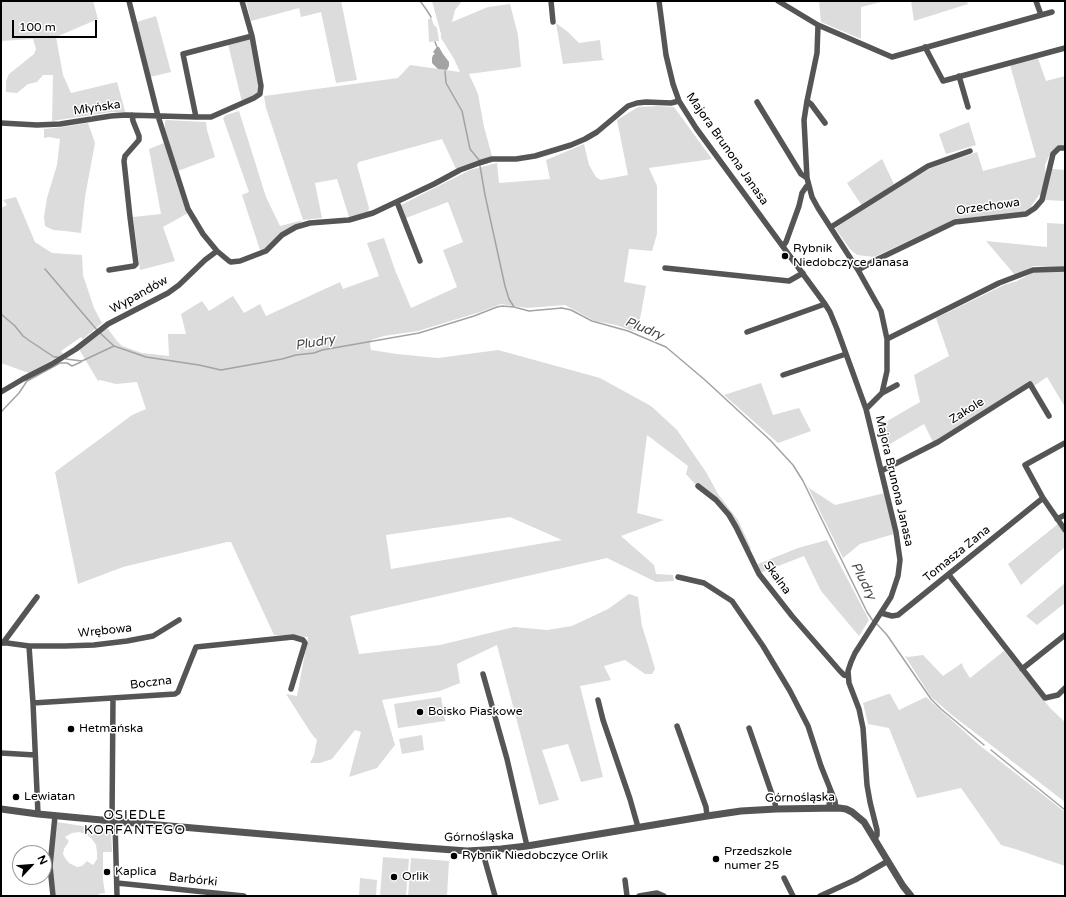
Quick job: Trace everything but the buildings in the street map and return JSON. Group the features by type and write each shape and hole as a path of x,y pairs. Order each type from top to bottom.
{"street":[{"path":"129,1 158,116 188,209 203,234 217,251 228,261 237,262 266,251 282,235 296,227 310,223 341,221 373,213 460,170 479,163 492,159 516,159 535,156 571,145 597,132 628,106 646,102 671,103 679,101"},
{"name":"Młyńska","path":"1,123 37,125 60,124 111,116 132,115 212,117 254,98 260,94 261,86 252,36 242,1"},
{"path":"551,1 553,22"},
{"name":"Majora Brunona Janasa","path":"659,1 666,55 679,101 696,128 825,304 835,323 866,409 896,532 900,560 895,586 888,601 858,648 850,662 848,670 849,683 863,728 867,786 877,831 875,839"},
{"path":"778,1 818,25 892,57 1052,12"},
{"path":"1036,1 1041,15"},
{"path":"818,25 817,53 804,120 808,185 814,202 858,270 881,312 887,339 887,371 882,393"},
{"path":"196,117 183,54 252,36"},
{"path":"925,47 944,81 1065,48"},
{"path":"959,76 968,107"},
{"path":"807,101 825,123"},
{"path":"757,102 801,174 807,178"},
{"path":"109,270 134,266 136,264 124,161 125,156 139,140 132,115"},
{"name":"Orzechowa","path":"858,270 955,222 1026,214 1035,208 1042,200 1053,154 1059,148 1065,148"},
{"path":"831,227 928,166 970,151"},
{"path":"783,246 786,242 802,194 808,185"},
{"path":"397,202 420,261"},
{"name":"Wypandów","path":"1,392 76,349 90,337 114,321 168,293 217,251"},
{"path":"666,268 789,281 803,273"},
{"path":"887,339 999,283 1033,270 1065,270"},
{"path":"747,332 825,304"},
{"path":"783,375 846,354"},
{"name":"Zakole","path":"881,471 938,442 1030,384 1049,416"},
{"path":"866,409 882,393 897,386"},
{"path":"1065,443 1025,465 1043,498 1065,530"},
{"name":"Skalna","path":"698,486 716,500 729,515 759,574 792,616 840,671 844,675 848,676"},
{"name":"Tomasza Zana","path":"879,615 892,616 898,614 949,575 1043,498"},
{"path":"1057,519 1065,515"},
{"path":"949,575 1045,698 1058,695 1065,688"},
{"path":"678,577 704,583 732,601 763,646 790,691 808,726 835,801 832,808"},
{"name":"Wrębowa","path":"2,643 37,597"},
{"name":"Wrębowa","path":"2,643 29,646 65,646 127,642 153,636 179,620"},
{"path":"1022,669 1065,634"},
{"name":"Boczna","path":"112,698 170,694 178,692 196,647 293,637 303,640 305,644 291,689"},
{"path":"29,646 38,814"},
{"path":"483,674 507,759 527,846"},
{"path":"33,703 112,698 117,896"},
{"path":"598,700 603,720 638,827"},
{"path":"677,726 706,807 707,816"},
{"path":"749,728 776,809"},
{"path":"1,753 35,755"},
{"name":"Górnośląska","path":"1,809 55,816 434,849 482,850 527,846 741,811 776,809 846,809 864,822 905,890 911,896"},
{"path":"53,896 50,866 55,816"},
{"path":"482,850 495,896"},
{"path":"820,896 855,880 888,861"},
{"path":"784,878 793,896"},
{"path":"625,880 627,896"},
{"name":"Barbórki","path":"116,883 244,896"},
{"path":"639,896 657,893 664,896"}],"shaded area":[{"path":"1,1 93,1 98,19 56,37 63,75 71,93 117,82 125,113 111,112 52,121 53,75 43,75 37,82 28,84 17,93 6,92 6,81 9,74 34,54 36,49 33,39 1,41"},
{"path":"246,1 341,1 357,80 336,83 321,12 301,17 299,8 251,21"},
{"path":"432,1 462,1 455,10 452,22 488,7 510,4 518,35 521,67 469,74 478,94 484,127 492,156 456,169 442,139 359,162 357,165 369,208 368,212 349,217 337,179 315,183 322,218 303,220 266,108 264,96 398,78 410,65 460,72 441,38"},
{"path":"819,1 885,1 861,7 861,39 821,22"},
{"path":"911,1 967,1 968,4 914,21"},
{"path":"156,16 171,72 150,77 137,22"},
{"path":"431,17 437,28 439,41 429,42 428,20"},
{"path":"556,23 579,43 600,40 602,58 604,60 563,64"},
{"path":"250,38 258,80 258,92 254,96 242,102 228,44"},
{"path":"437,47 439,47 449,62 447,70 438,69 432,63 433,55 435,54 433,52"},
{"path":"1038,58 1046,81 1065,76 1065,146 1055,148 1049,156 1045,165 1046,179 1041,194 1030,208 1024,212 956,219 874,257 857,255 850,249 835,228 931,168 977,152 983,171 1036,157 1010,65"},
{"path":"638,107 674,107 712,159 649,168 657,186 657,234 652,251 629,249 624,282 646,286 638,330 633,331 616,325 595,321 565,305 527,308 501,304 418,331 384,336 371,340 371,350 438,358 498,350 600,378 651,406 677,430 706,472 718,494 738,520 751,548 749,550 716,498 698,483 695,484 686,474 688,466 647,435 637,513 664,520 621,536 654,565 656,574 673,575 674,581 656,582 607,558 350,616 359,654 440,645 514,627 547,630 572,626 608,609 629,594 638,597 642,626 655,669 652,674 645,674 625,660 604,666 611,680 580,686 603,777 581,782 568,744 542,750 559,800 539,805 497,645 457,664 460,683 440,691 382,700 395,745 377,768 349,777 361,732 355,730 332,759 320,763 310,763 314,755 317,739 311,733 286,694 297,696 308,637 274,635 231,542 123,567 78,584 55,472 132,415 146,409 137,382 116,384 100,380 98,381 79,349 103,330 108,329 122,346 142,353 169,356 168,334 186,334 181,314 202,301 209,311 233,296 244,313 260,304 266,316 340,282 343,289 379,276 367,243 384,238 395,270 411,308 457,287 443,250 463,242 448,202 406,218 401,205 470,170 497,163 499,183 550,179 546,160 584,144 589,165 596,177 601,180 628,175 617,120","holes":["510,517 562,540 391,569 386,535"]},
{"path":"239,111 266,197 280,226 303,220 267,249 260,250 242,195 249,192 223,118 226,115"},
{"path":"166,120 206,122 215,157 178,171 165,129"},
{"path":"969,122 976,145 946,154 939,134"},
{"path":"88,123 95,143 85,197 81,233 53,230 45,226 44,217 47,198 57,165 60,139 49,137 44,138 44,129"},
{"path":"164,143 176,182 188,213 163,227 175,261 140,270 133,217 161,214 149,149"},
{"path":"882,159 894,184 862,206 847,183"},
{"path":"1052,169 1065,170 1065,201 1044,200"},
{"path":"16,197 35,242 52,253 82,255 83,275 94,308 102,323 83,339 81,337 61,351 63,354 29,373 1,363 1,208 7,205 3,200"},
{"path":"1047,223 1065,224 1064,268 1034,266 1015,275 986,241 1047,247"},
{"path":"1065,271 1065,407 1047,377 1034,386 1031,381 933,442 924,424 883,448 877,427 920,402 914,375 949,356 936,318 1034,272"},
{"path":"761,383 773,415 799,408 811,431 778,443 724,395"},
{"path":"806,483 809,488 835,505 885,493 894,534 860,544 843,558"},
{"path":"1058,524 1065,533 1065,547 1021,585 1008,564"},
{"path":"827,540 869,620 859,636 821,591 804,556 760,573 758,564 798,548"},
{"path":"1065,583 1065,603 1037,625 1026,616"},
{"path":"1004,651 1051,709 1065,722 1065,802 952,715 931,697 905,656 923,655 943,676 962,663 970,678"},
{"path":"890,694 899,710 926,697 978,744 1065,812 1065,866 1001,845 961,788 917,798 889,728 868,724 863,703"},
{"name":"Boisko Piaskowe","path":"441,697 445,721 398,728 394,704"},
{"path":"422,735 424,750 402,754 399,739"},
{"path":"57,822 82,826 93,824 107,825 111,830 112,852 103,852 103,880 105,893 99,894 99,896 55,896 52,861","holes":["79,832 86,834 96,845 97,852 97,859 93,865 87,861 82,866 77,867 69,863 63,854 69,841 65,837 72,833"]},
{"name":"Orlik","path":"383,857 409,859 406,896 380,896"},
{"path":"411,858 449,861 447,896 408,896"},
{"name":"Orlik","path":"360,878 377,880 376,896 359,896"}],"waterway":[{"path":"420,1 431,17"},
{"path":"435,42 437,47"},
{"path":"445,71 446,83 462,111 470,149 479,160"},
{"path":"480,166 505,286 509,299 514,307"},
{"path":"45,269 97,330"},
{"name":"Pludry","path":"100,333 114,346 146,357 221,370 419,333 502,306 514,307 529,311 562,308 571,310 592,321 628,331 666,347 705,380 770,440 793,465 803,481 867,612 873,621"},
{"path":"1,314 15,326 23,336 54,357 58,357"},
{"path":"66,359 82,361 114,346"},
{"path":"1,412 19,393 27,381 60,363 67,363 72,366 81,362"},
{"name":"Pludry","path":"876,623 887,635 931,699 984,745"},
{"name":"Pludry","path":"991,750 1065,810"}],"place":[{"name":"Rybnik Niedobczyce Janasa","path":"785,256"},
{"name":"Boisko Piaskowe","path":"420,712"},
{"name":"Hetmańska","path":"71,729"},
{"name":"Lewiatan","path":"16,797"},
{"name":"Rybnik Niedobczyce Orlik","path":"454,856"},
{"name":"Przedszkole numer 25","path":"716,859"},
{"name":"Kaplica","path":"107,872"},
{"name":"Orlik","path":"394,877"}],"district":[{"name":"OSIEDLE KORFANTEGO","path":"135,824"}]}
